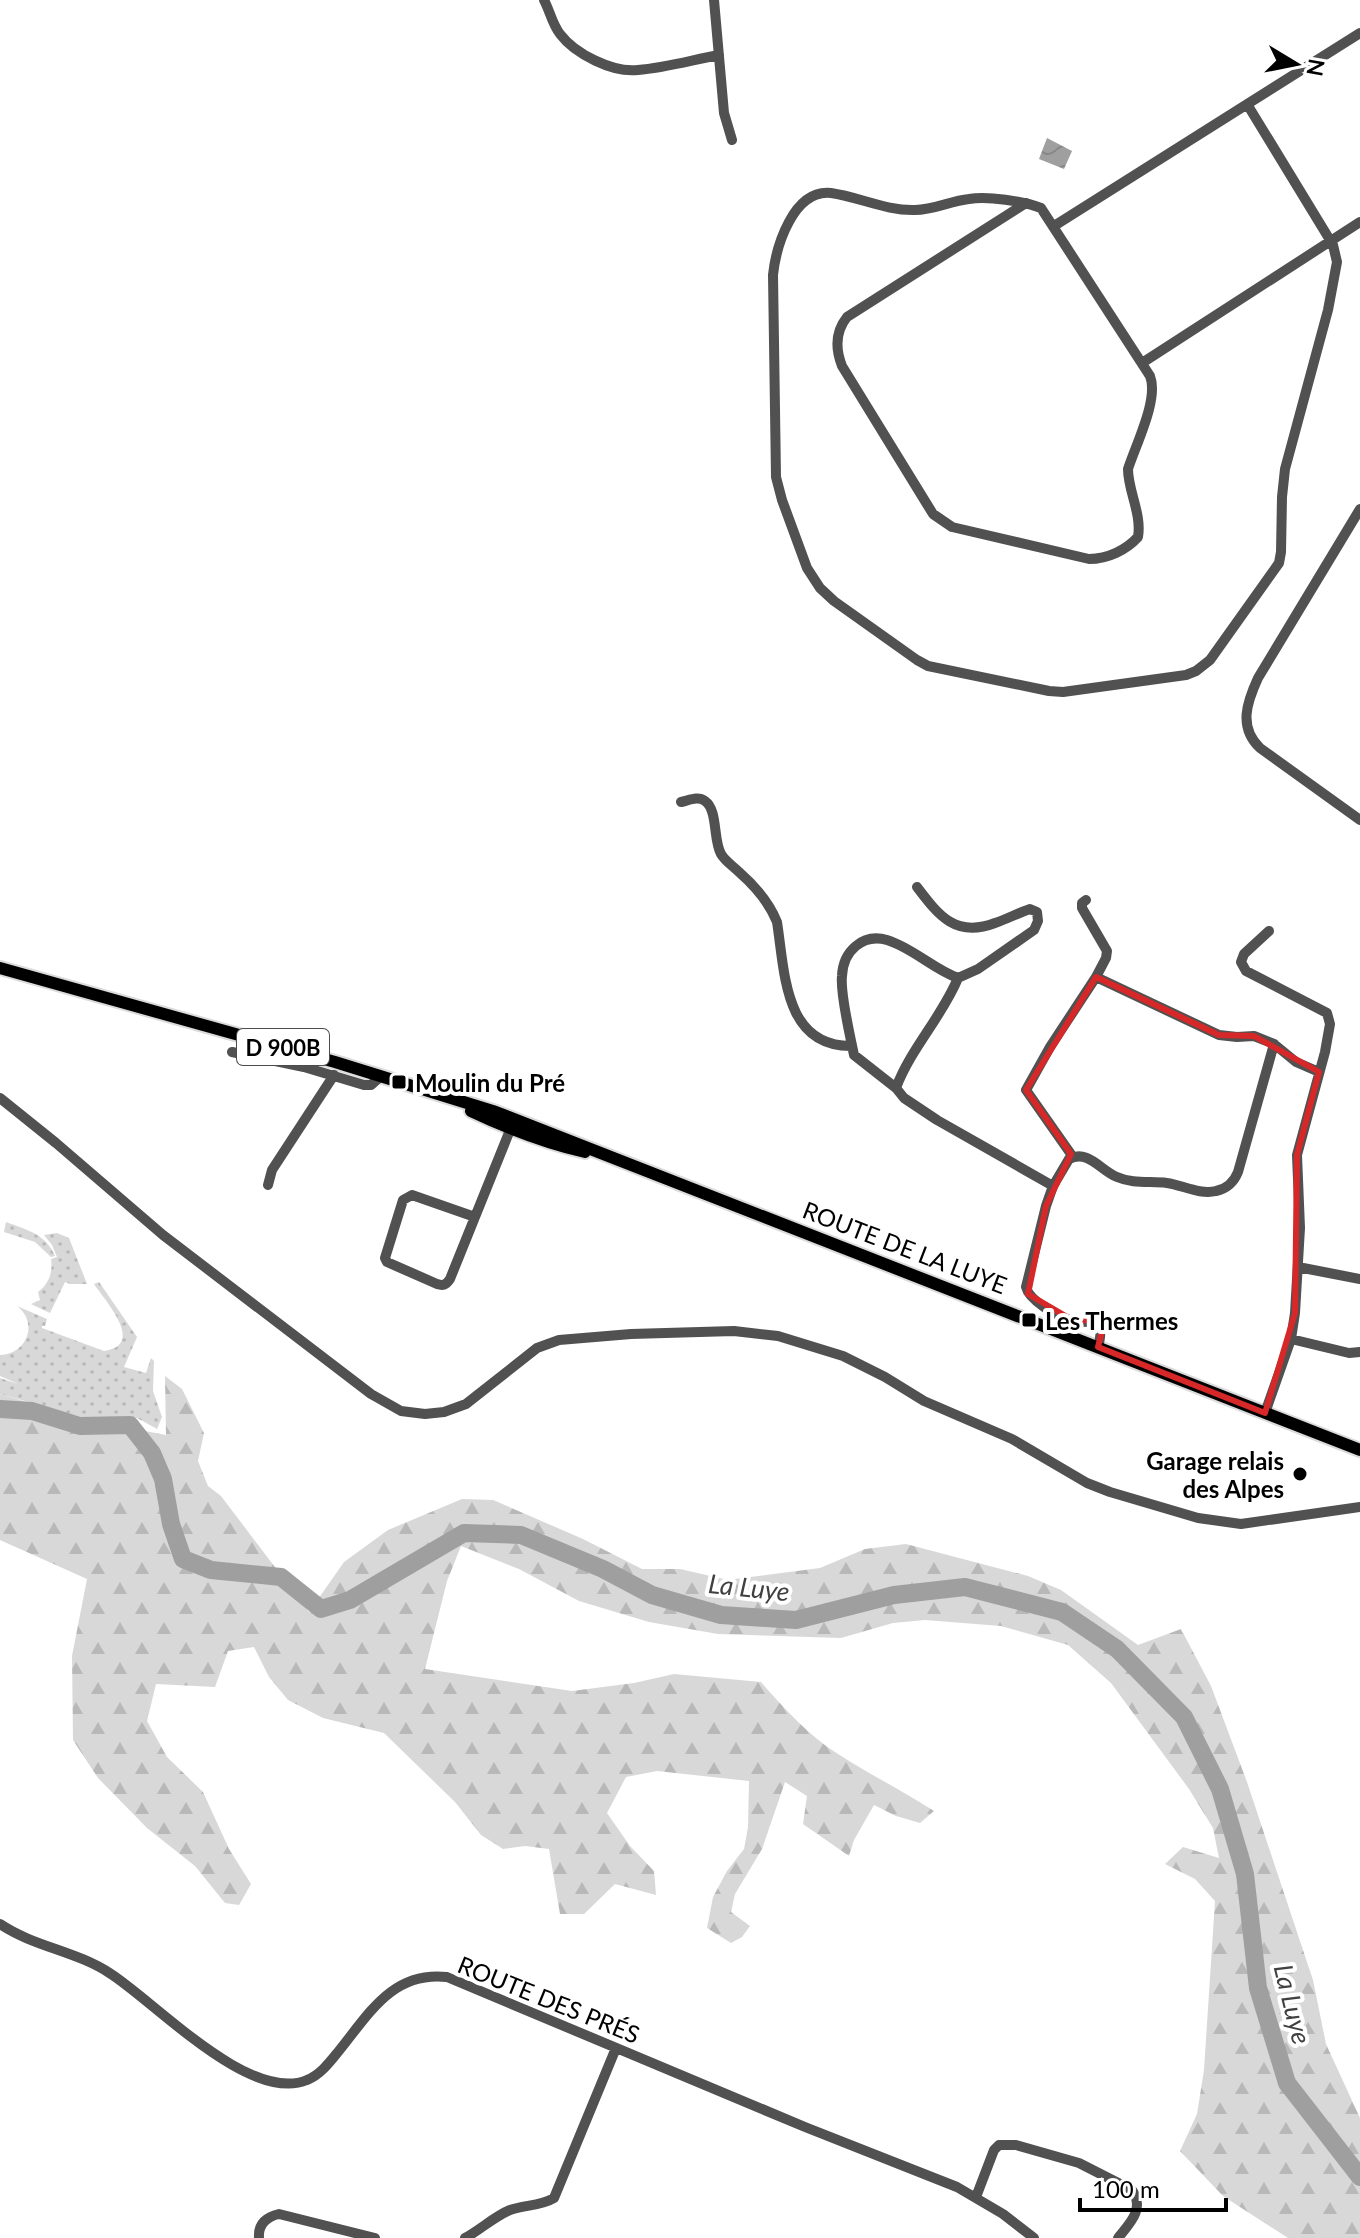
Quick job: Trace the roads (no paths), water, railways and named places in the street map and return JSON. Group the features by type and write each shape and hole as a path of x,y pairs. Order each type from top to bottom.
{"main road":[{"name":"ROUTE DE LA LUYE","path":"0,968 438,1095 612,1157 1360,1450"}],"street":[{"path":"544,0 560,35 573,48 592,59 621,69 637,71 719,55"},
{"path":"714,0 724,113 732,140"},
{"path":"1054,226 1360,33"},
{"path":"1026,203 847,317 839,331 838,351 842,366 933,514 952,527 1089,559 1117,552 1133,542 1140,531 1128,469 1153,392 1152,380 1054,226 1041,208 1026,203 972,198 911,211 828,193 813,197 793,214 779,247 773,275 776,477 782,500 807,568 820,588 928,666 1054,692 1196,671 1210,660 1277,568 1281,552 1285,469 1336,272 1337,253 1247,104"},
{"path":"1142,363 1360,222"},
{"path":"1360,509 1258,678 1247,705 1246,717 1252,739 1260,748 1360,820"},
{"path":"681,802 703,799 711,807 719,851 757,888 774,913 787,983 796,1015 807,1031 837,1046 852,1046"},
{"path":"896,1088 902,1072 958,978 978,969 1034,930 1038,921 1037,912 1030,909 986,927 969,929 951,924 917,887"},
{"path":"1073,1157 1026,1090 1106,958 1107,951 1082,908 1086,900"},
{"path":"1265,1413 1291,1339 1300,1228 1297,1155 1330,1024 1327,1013 1246,971 1241,962 1244,954 1269,931"},
{"path":"958,978 886,940 863,940 853,947 845,960 841,977 854,1055 904,1098 937,1120 1053,1186"},
{"path":"1096,977 1219,1035 1254,1036 1274,1044 1296,1062 1319,1072"},
{"path":"1098,1347 1101,1333 1093,1321 1065,1318 1028,1294 1026,1279 1053,1186 1069,1159 1084,1156 1105,1171 1129,1181 1219,1191 1234,1181 1238,1172 1274,1044"},
{"path":"232,1052 371,1085 381,1076"},
{"path":"268,1185 272,1170 334,1075"},
{"path":"0,1098 163,1235 371,1394 401,1411 425,1414 444,1412 466,1404 537,1348 559,1340 734,1331 778,1336 843,1356 924,1401 1012,1439 1087,1483 1198,1518 1241,1524 1360,1507"},
{"path":"475,1217 412,1195 407,1197 403,1200 385,1258 387,1262 437,1284 447,1284 475,1217 513,1123"},
{"path":"1298,1267 1360,1279"},
{"path":"1291,1339 1349,1353 1360,1352"},
{"name":"ROUTE DES PRÉS","path":"0,1924 112,1974 203,2046 242,2071 283,2084 307,2080 332,2060 388,1993 414,1978 431,1975 447,1977 976,2197 1034,2238"},
{"path":"465,2238 505,2212 554,2198 616,2048"},
{"path":"976,2197 994,2150 999,2145 1016,2145 1079,2163 1132,2190 1136,2196 1137,2211 1118,2238"},
{"path":"259,2238 261,2225 268,2217 279,2214 375,2238"}],"water":[{"path":"1047,138 1072,151 1064,169 1039,159"}],"waterway":[{"name":"La Luye","path":"0,1409 32,1411 80,1426 130,1425 152,1453 163,1479 171,1524 183,1559 211,1570 281,1577 321,1609 350,1600 464,1533 521,1535 603,1569 652,1595 721,1615 796,1620 894,1595 965,1587 1062,1612 1117,1649 1184,1717 1220,1789 1245,1874 1258,1988 1287,2083 1360,2177"}],"place":[{"name":"Moulin du Pré","path":"399,1082"},
{"name":"Les Thermes","path":"1029,1320"},
{"name":"Garage relais des Alpes","path":"1300,1474"}]}
